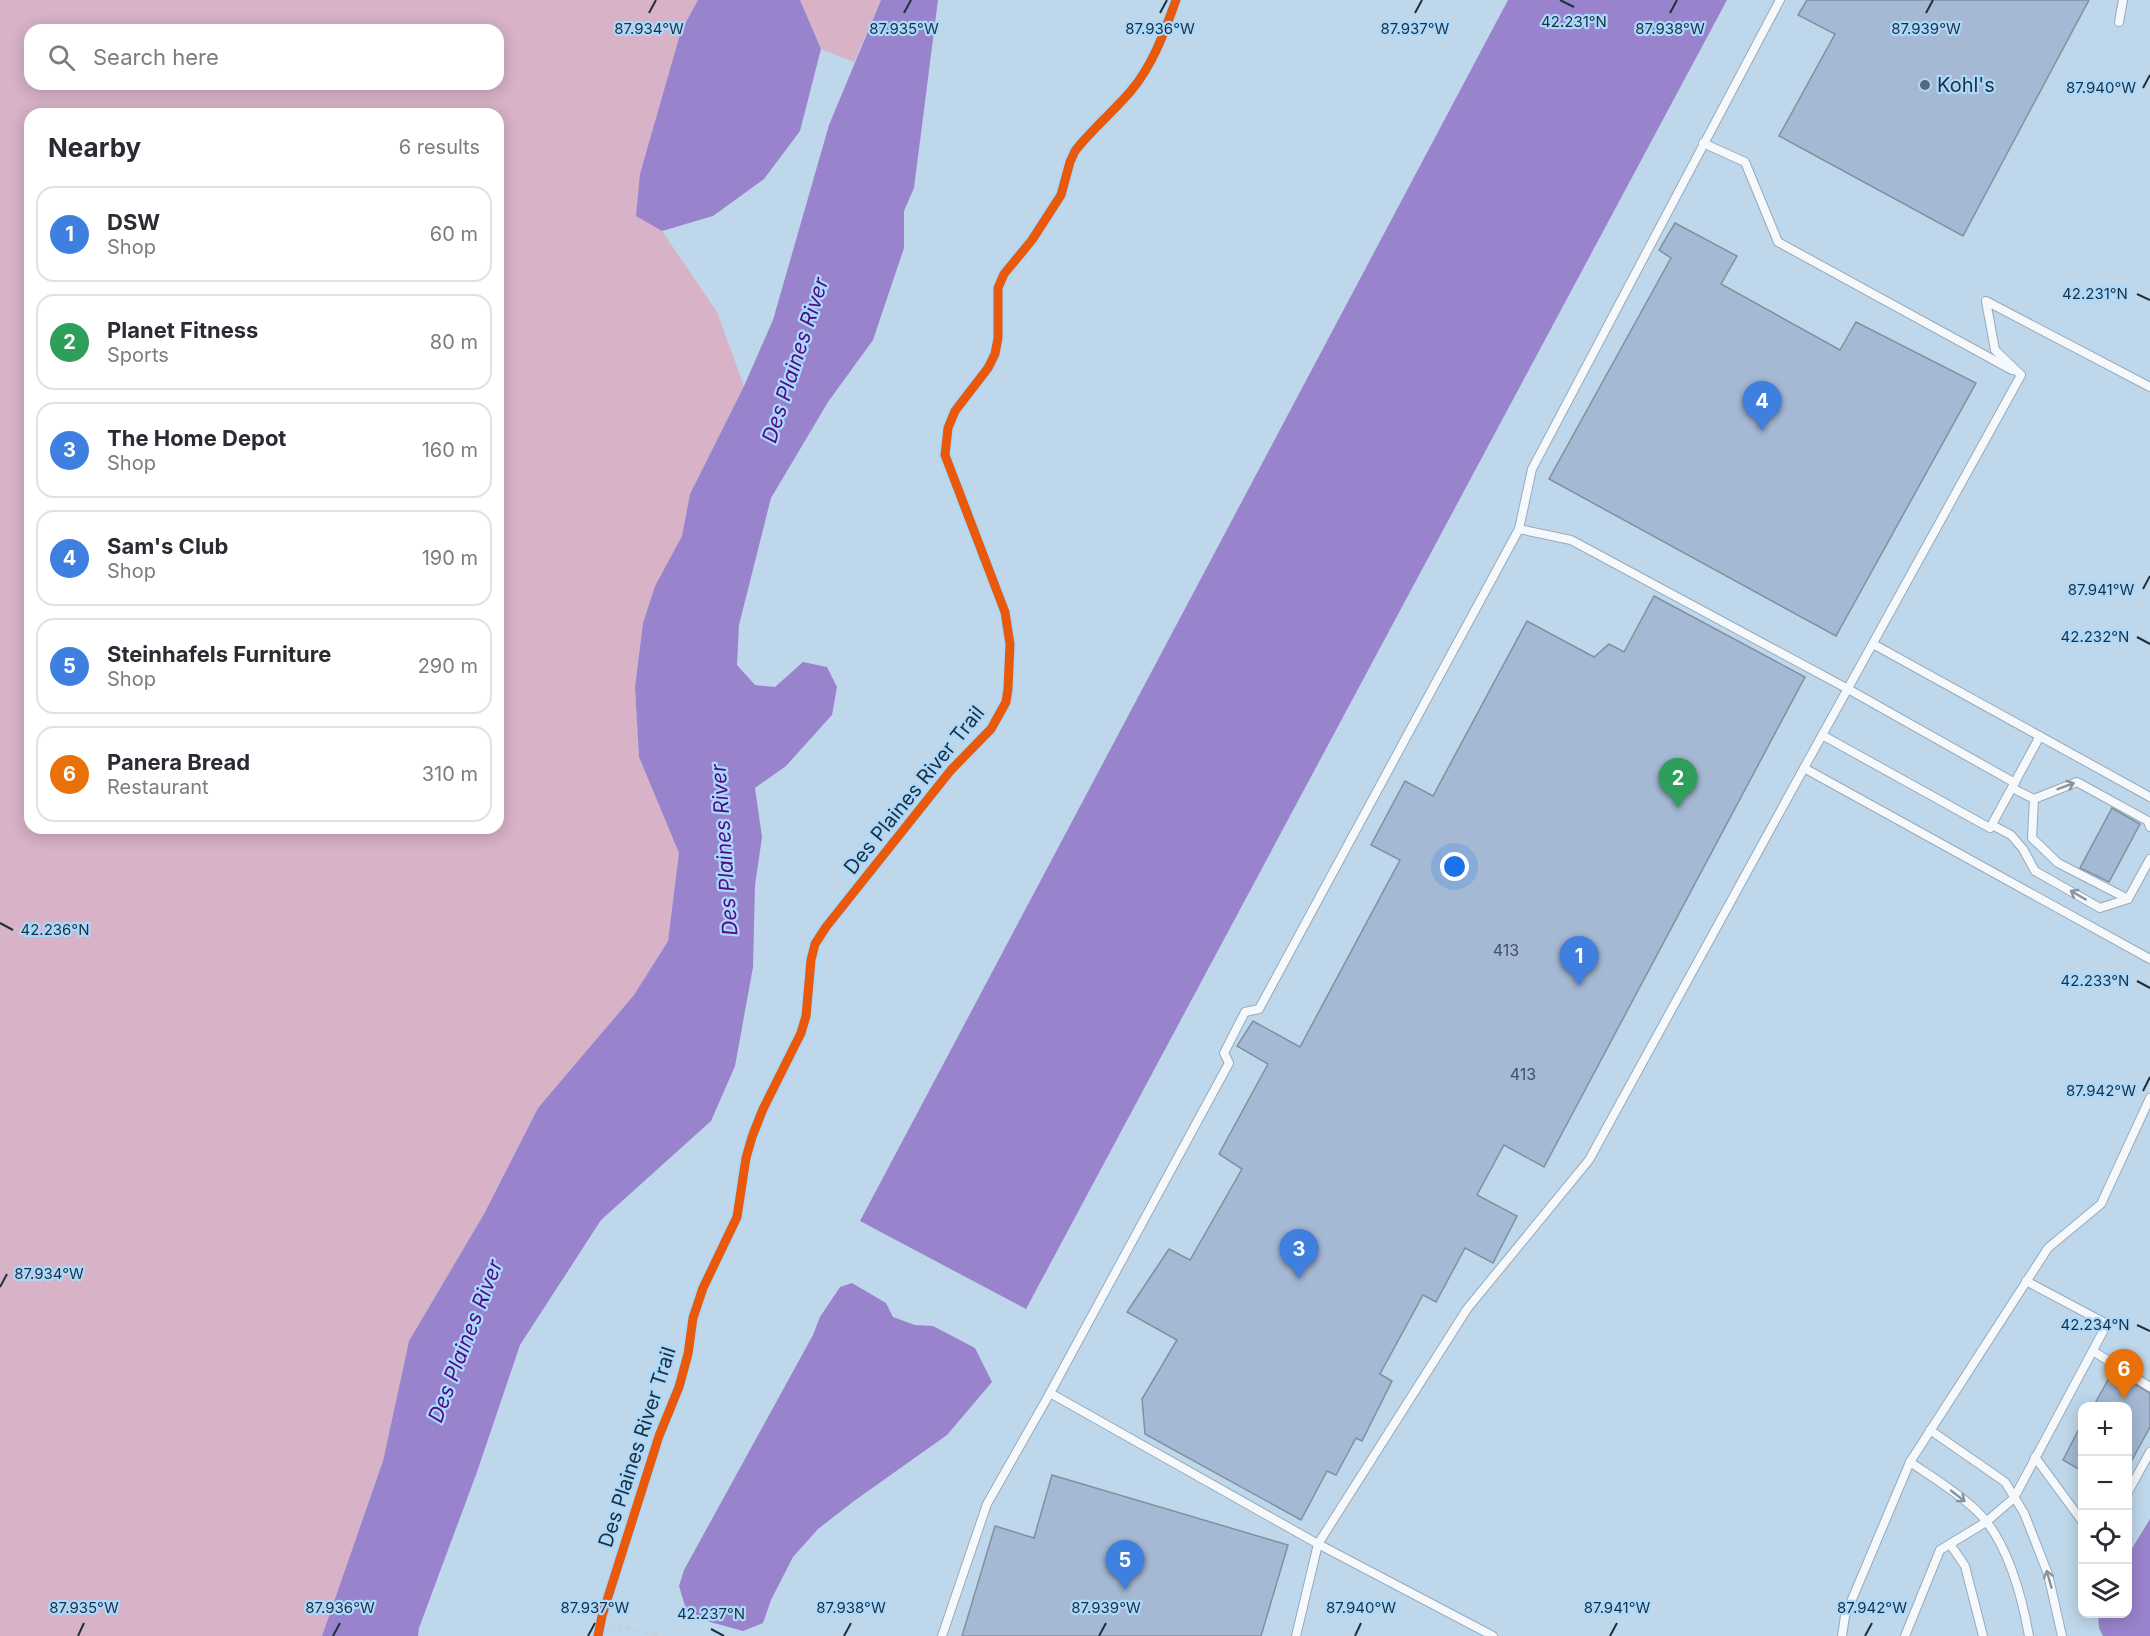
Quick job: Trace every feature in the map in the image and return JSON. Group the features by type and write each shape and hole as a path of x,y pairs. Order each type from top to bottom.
{"lane":[{"path":"942,1636 987,1504 1229,1064 1224,1053 1245,1012 1259,1009 1518,529 1532,469 1780,0"},
{"path":"2119,22 2123,0"},
{"path":"1703,143 1745,162 1778,242 2021,375"},
{"path":"2021,375 1995,350 1986,301 2150,387"},
{"path":"1296,1636 1318,1544 1467,1309 1589,1160 2021,375"},
{"path":"1518,529 1571,540 1848,689 2014,785 2034,799"},
{"path":"1873,644 2150,797"},
{"path":"1822,735 1990,828 2040,736"},
{"path":"1804,768 2150,959"},
{"path":"2034,799 2077,782 2148,821 2150,827"},
{"path":"2034,799 2032,838 2058,863 2128,899"},
{"path":"1992,825 2011,836 2023,849 2035,871 2100,908 2128,899 2150,859"},
{"path":"1842,1636 1845,1616 1910,1462 2048,1248 2101,1204 2150,1098"},
{"path":"1905,1636 1940,1550 1986,1522 2014,1498 2107,1324 2026,1281"},
{"path":"2092,1351 2150,1387"},
{"path":"1050,1393 1318,1544 1493,1636"},
{"path":"1930,1430 2005,1482 2024,1513 2048,1574 2062,1636"},
{"path":"2132,1483 2150,1452"},
{"path":"2036,1457 2078,1515"},
{"path":"1910,1462 1978,1512 1986,1522 2001,1544 2021,1594 2029,1636"},
{"path":"1950,1544 1965,1566 1983,1636"}],"path":[{"path":"599,1632 602,1616"},
{"path":"599,1632 616,1626 660,1636"}],"shaded area":[{"path":"0,0 698,0 681,31 636,215 662,231 717,312 744,386 690,494 682,536 655,586 643,623 635,687 639,757 679,853 668,941 634,995 538,1108 484,1214 409,1341 383,1461 322,1636 0,1636"},
{"path":"800,0 881,0 854,62 821,49"}],"water":[{"path":"698,0 800,0 821,49 800,131 764,179 713,216 662,231 636,216 640,174 681,31"},
{"name":"Des Plaines River","path":"881,0 938,0 914,188 904,211 904,248 873,340 828,402 771,498 739,625 737,665 755,685 775,687 803,662 827,667 837,687 832,715 786,766 755,788 762,837 755,885 753,967 735,1066 711,1121 601,1220 520,1345 418,1636 322,1636 383,1461 409,1341 484,1214 538,1108 634,995 668,941 679,853 639,757 635,687 643,623 655,586 682,536 690,494 744,386 773,320 829,125"},
{"path":"1508,0 1727,0 1026,1309 860,1221"},
{"path":"852,1283 886,1303 893,1317 915,1325 933,1326 975,1348 992,1382 947,1435 818,1529 793,1557 771,1600 763,1623 743,1631 710,1622 686,1609 679,1586 684,1570 813,1335 820,1317 840,1287"},
{"path":"2150,1519 2150,1636 2103,1636 2099,1628 2098,1618 2132,1618 2132,1548"}],"building":[{"name":"Kohl's","path":"1807,0 2089,0 1963,236 1779,136 1835,34 1798,15"},
{"path":"1675,223 1737,256 1721,284 1840,350 1856,322 1976,383 1836,636 1549,479 1671,258 1659,250"},
{"path":"1654,596 1805,677 1544,1167 1504,1145 1477,1195 1517,1216 1493,1263 1465,1248 1436,1302 1423,1295 1380,1374 1392,1381 1362,1441 1356,1438 1336,1475 1327,1471 1301,1520 1145,1434 1142,1399 1177,1340 1127,1312 1169,1249 1190,1260 1242,1169 1219,1154 1268,1064 1237,1046 1253,1021 1300,1047 1400,860 1371,845 1405,781 1433,796 1527,621 1594,657 1609,644 1624,652"},
{"path":"2112,808 2140,824 2109,882 2080,868"},
{"path":"2113,1371 2150,1393 2150,1427 2132,1460 2132,1402 2096,1402"},
{"path":"2078,1431 2078,1469 2063,1460"},
{"path":"1052,1475 1288,1545 1261,1636 962,1636 995,1526 1034,1538"}],"cycle path":[{"name":"Des Plaines River Trail","path":"598,1636 602,1616 659,1436 679,1387 688,1354 693,1318 703,1288 737,1217 746,1158 752,1137 763,1109 801,1033 806,1016 811,960 815,944 826,927 951,770 991,729 1006,702 1010,644 1005,612 945,455 948,428 955,411 988,368 995,354 998,338 998,288 1004,274 1032,240 1061,195 1075,151 1130,92 1145,71 1176,0"}],"place":[{"name":"Kohl's","path":"1925,85"},
{"name":"Sam's Club","path":"1762,431"},
{"name":"Planet Fitness","path":"1678,808"},
{"name":"DSW","path":"1579,986"},
{"name":"The Home Depot","path":"1299,1279"},
{"name":"Panera Bread","path":"2124,1399"},
{"name":"Steinhafels Furniture","path":"1125,1590"}]}
